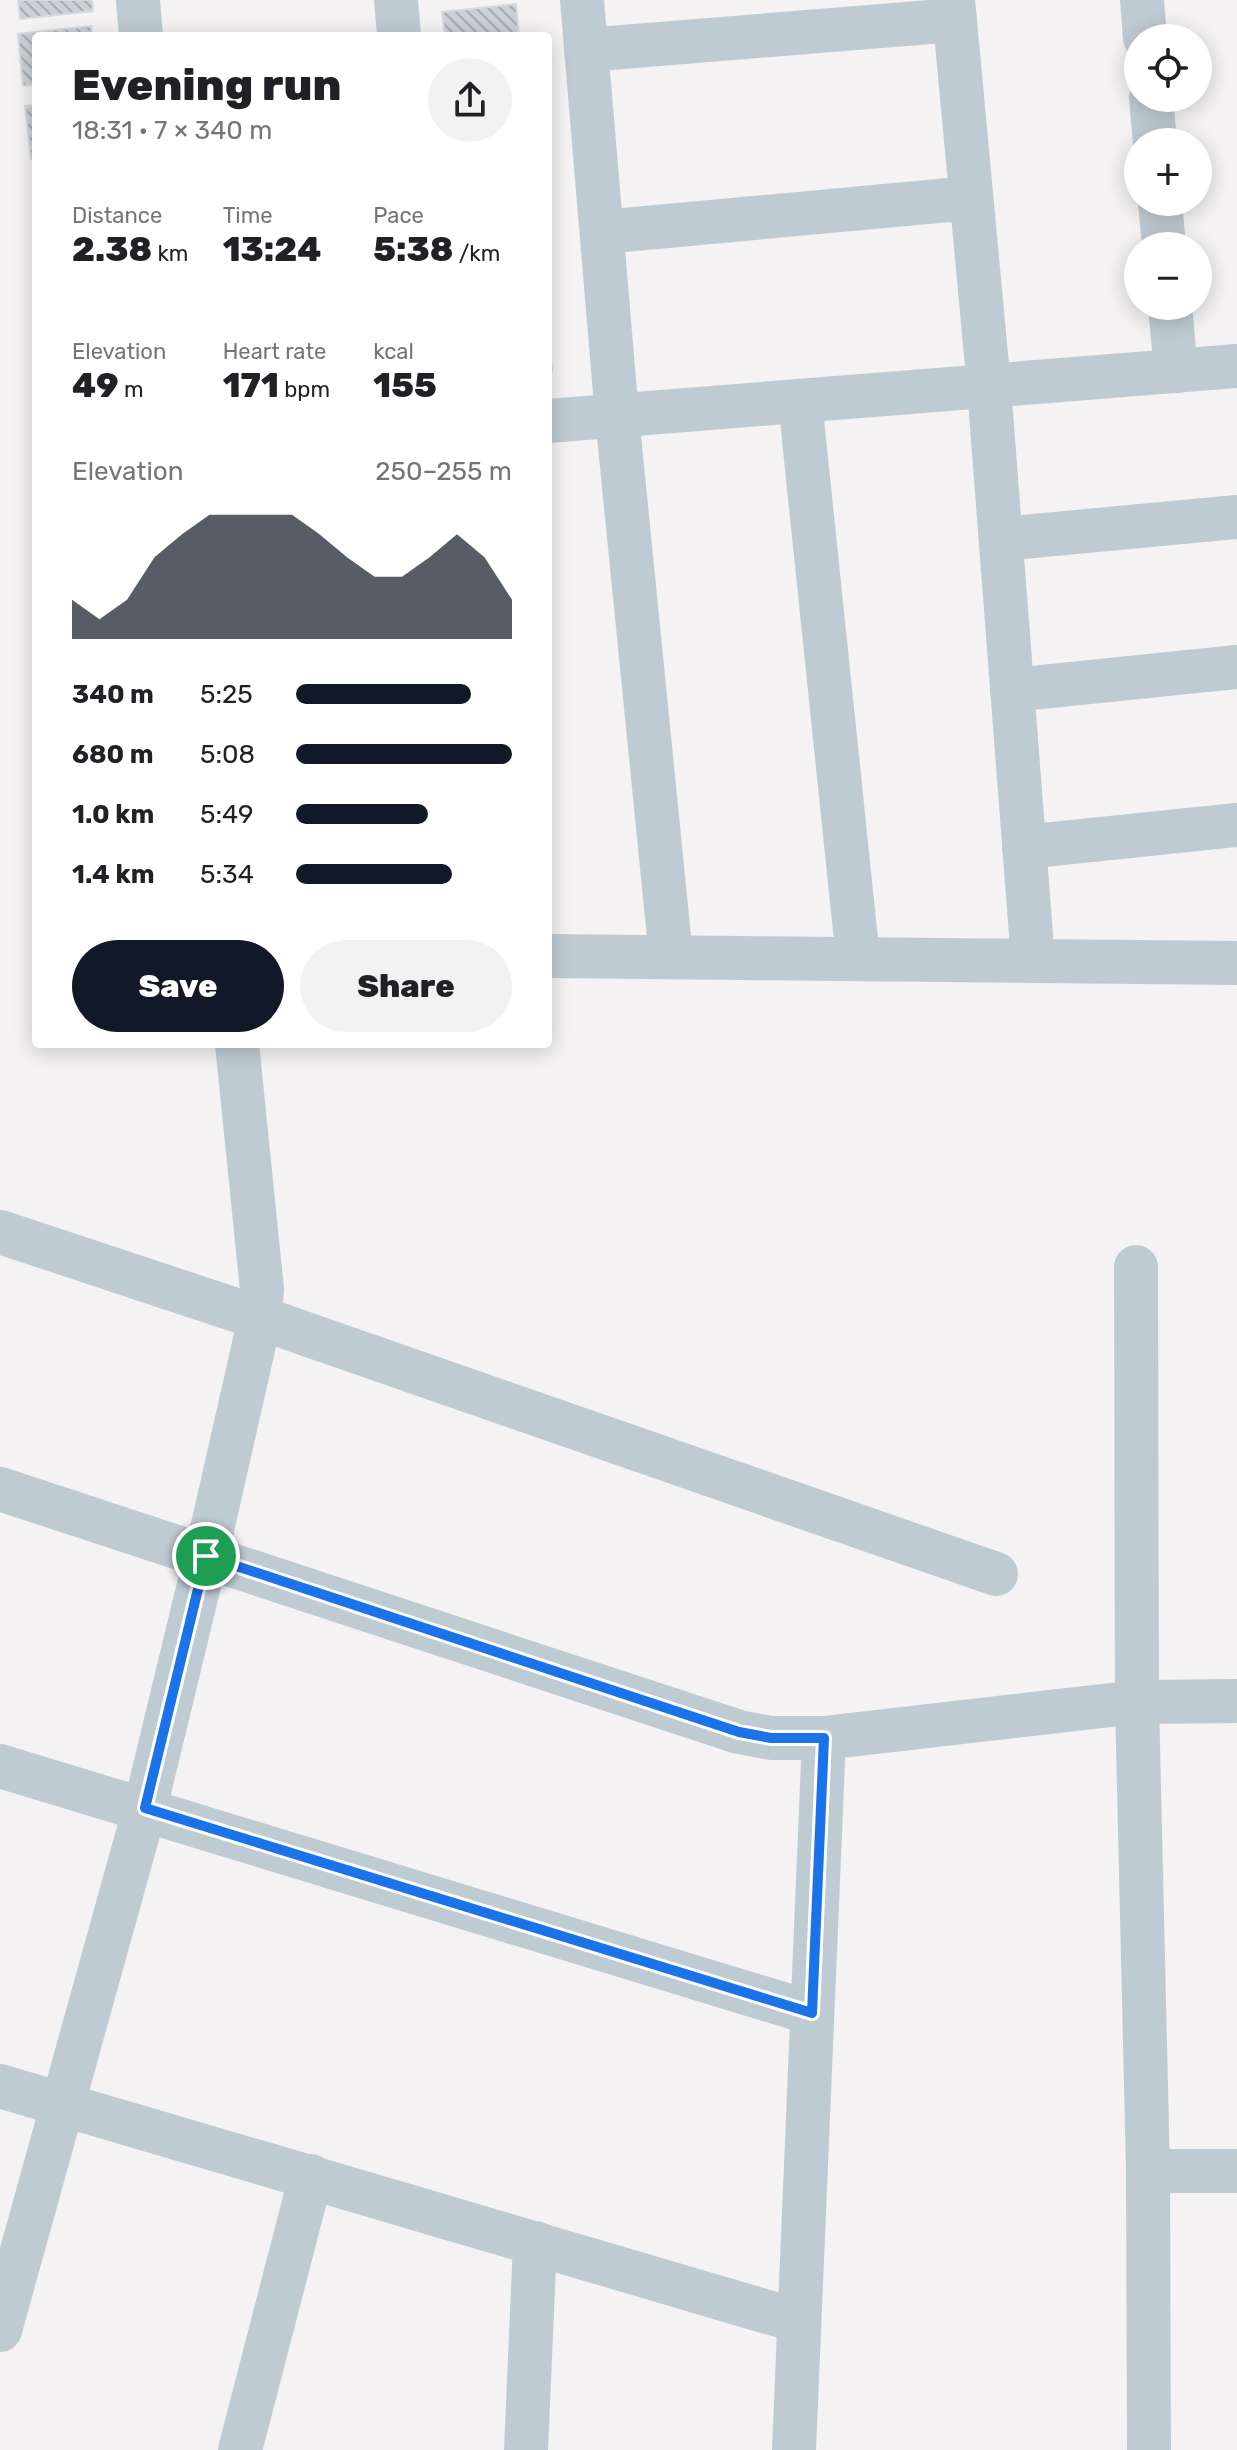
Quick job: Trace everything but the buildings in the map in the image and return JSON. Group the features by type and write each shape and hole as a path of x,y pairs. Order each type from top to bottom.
{"street":[{"path":"138,0 141,32"},
{"path":"396,0 399,32"},
{"path":"582,0 617,416 671,957"},
{"path":"1142,0 1144,24"},
{"path":"586,50 954,10 989,387 1033,961"},
{"path":"602,232 971,198"},
{"path":"1171,320 1176,371"},
{"path":"552,421 1237,366"},
{"path":"800,401 858,959"},
{"path":"1001,539 1237,517"},
{"path":"1012,690 1237,667"},
{"path":"1024,847 1237,825"},
{"path":"552,956 1237,963"},
{"path":"2,2315 145,1808 260,1318 262,1289 237,1048"},
{"path":"0,1232 260,1318 996,1574"},
{"path":"1136,1267 1137,1702 1148,2171 1149,2450"},
{"path":"0,1489 739,1732 771,1738 824,1738 1137,1702 1237,1701"},
{"path":"794,2450 824,1738"},
{"path":"0,1766 812,2013"},
{"path":"0,2086 63,2102 798,2321"},
{"path":"1148,2171 1237,2171"},
{"path":"240,2450 311,2176"},
{"path":"526,2450 535,2243"}],"route":[{"path":"206,1556 739,1732 771,1738 824,1738 812,2013 145,1808 206,1556"}]}
